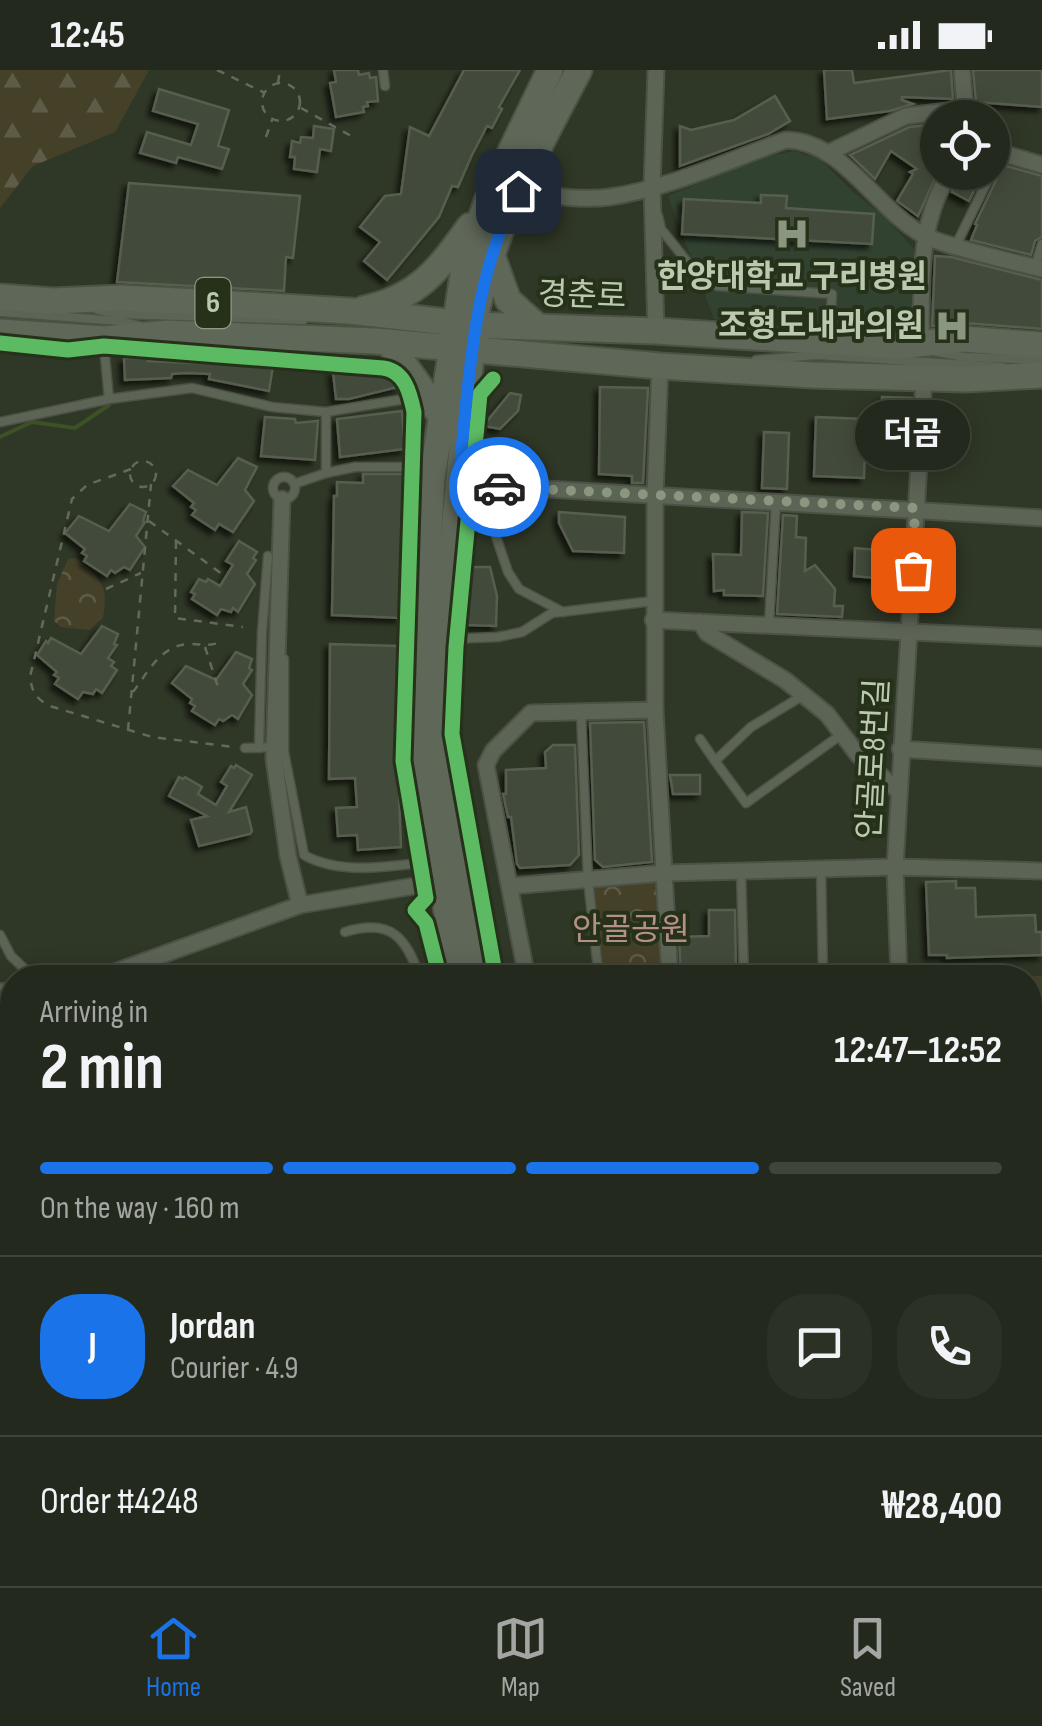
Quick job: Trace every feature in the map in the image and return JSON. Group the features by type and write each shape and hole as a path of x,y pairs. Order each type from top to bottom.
{"main road":[{"path":"456,965 438,706 442,639 469,481 459,285 487,201 550,70"},
{"path":"476,965 449,873 418,720 434,467 441,416 462,337 500,225 579,70"},
{"path":"361,313 390,303 426,280 446,260 487,201"},
{"path":"491,253 508,300 538,327"},
{"name":"경춘로","path":"0,297 53,301 172,295 361,313 462,337 666,367 924,379 1041,370"},
{"name":"경춘로","path":"0,332 104,339 168,333 388,342 538,327 910,344 963,339 1042,345"},
{"path":"388,342 441,416"}],"street":[{"path":"656,70 652,187 656,331"},
{"path":"962,70 965,100"},
{"path":"828,153 906,116 920,115"},
{"path":"518,191 561,198 607,197 652,187 786,140 807,140 828,153 924,235 1039,268"},
{"path":"1010,165 1042,166"},
{"path":"910,344 924,235 939,190"},
{"path":"666,367 655,495 653,620 654,710 669,965"},
{"name":"안골로8번길","path":"511,886 664,873 896,866 924,379"},
{"path":"469,481 1042,518"},
{"path":"282,499 274,553 273,747 296,857 300,905"},
{"path":"653,620 1042,638"},
{"path":"700,622 707,633 785,680 827,714 858,756 898,791"},
{"path":"525,965 486,765 493,751 531,713 654,710"},
{"path":"900,749 1042,758"},
{"path":"899,965 896,866 1042,871"},
{"path":"137,965 300,905 449,873"}],"lane":[{"path":"383,70 386,86"},
{"path":"652,187 661,229 690,264 718,286 832,294 830,332"},
{"path":"956,245 981,190"},
{"path":"1039,268 1042,244"},
{"path":"53,301 120,314 264,321 361,313"},
{"path":"0,312 119,321 168,333"},
{"path":"104,339 109,399"},
{"path":"910,344 1041,370"},
{"path":"666,367 817,355 1041,370"},
{"path":"0,422 63,406 192,388 272,407 326,412 411,398"},
{"path":"326,412 326,474"},
{"path":"294,484 355,468 434,467"},
{"path":"286,477 294,484 292,495 282,499 273,490 276,480 286,477"},
{"path":"469,481 508,572 519,588 563,612"},
{"path":"769,625 776,502"},
{"path":"442,639 498,637 522,632 552,613 653,601"},
{"path":"715,761 751,728 803,695"},
{"path":"581,712 588,880 598,965"},
{"path":"700,739 746,803 842,734"},
{"path":"245,748 273,747"},
{"path":"296,857 320,864 449,873"},
{"path":"820,869 824,965"},
{"path":"740,870 744,965"},
{"path":"345,932 377,927 395,933 410,950 415,965"},
{"path":"0,935 20,965"}],"path":[{"path":"218,70 265,93"},
{"path":"280,70 278,83 265,93 263,107 273,119 287,120 300,108"},
{"path":"278,83 296,89 300,108 353,137"},
{"path":"266,136 273,119"},
{"path":"128,730 151,484 155,477 152,466 141,462 131,470 87,485 72,499 30,676 32,690 40,701 128,730 152,737 245,748"},
{"path":"131,470 135,484 151,484"},
{"path":"148,520 222,574"},
{"path":"176,541 175,618 243,627"},
{"path":"106,588 143,572"},
{"path":"132,694 166,651 223,640"},
{"path":"205,645 218,687"}],"shaded area":[{"name":"한양대학교 구리병원","path":"794,151 820,159 914,249 912,331 714,319 668,196 763,157"}],"green space":[{"path":"0,70 149,70 115,132 33,166 0,208"},
{"path":"76,558 104,589 103,618 89,630 61,627 54,621 57,584 68,559"},
{"name":"안골공원","path":"664,873 669,965 598,965 588,880"}],"building":[{"path":"334,70 358,70 359,75 369,73 370,78 376,77 378,101 367,102 364,112 336,117 330,83 336,82"},
{"path":"464,70 520,70 458,187 452,186 439,217 387,280 364,261 380,242 360,227 385,196 401,194 410,127 429,136"},
{"path":"824,70 852,70 854,83 951,70 953,99 902,97 913,104 827,119"},
{"path":"973,70 1042,70 1042,107 1010,105 1010,100 976,100"},
{"path":"159,89 229,110 218,146 229,149 222,169 178,157 176,163 140,153 147,132 191,145 198,124 153,111"},
{"path":"775,96 790,121 768,134 680,166 680,126 691,130 734,120"},
{"path":"314,126 334,129 331,151 320,149 317,172 294,169 295,157 290,157 292,141 300,143 301,137 313,138"},
{"path":"920,126 920,190 930,190 918,216 897,201 913,174 910,172 917,169 891,151 875,179 850,155 909,127"},
{"path":"1010,167 1042,176 1042,237 1035,241 1031,255 971,240 991,190 1010,190"},
{"path":"129,183 300,196 293,258 286,257 284,291 117,282"},
{"path":"953,190 974,190 969,201"},
{"path":"761,195 787,196 786,208 874,214 872,244 682,234 684,199 761,203"},
{"path":"935,256 1042,280 1042,329 964,323 932,326"},
{"path":"124,358 273,366 269,391 209,379 210,374 125,380"},
{"path":"386,367 398,387 336,399 333,372 385,374"},
{"path":"600,387 648,388 643,483 632,483 632,476 599,474"},
{"path":"510,393 521,395 518,411 500,429 483,426"},
{"path":"882,397 912,398 910,424 881,423"},
{"path":"402,411 405,449 340,457 337,419"},
{"path":"265,417 295,419 296,423 318,421 315,460 261,456"},
{"path":"816,417 866,419 864,478 814,476"},
{"path":"764,432 789,433 787,489 762,488"},
{"path":"238,458 257,467 245,490 254,501 233,532 219,524 215,530 192,515 196,510 191,507 194,503 173,486 188,470 217,485"},
{"path":"363,474 405,474 400,618 332,615 337,482 363,483"},
{"path":"130,504 146,512 136,536 145,547 130,570 111,570 107,576 84,561 85,549 65,533 79,516 109,531"},
{"path":"559,512 625,517 624,553 573,551 559,523"},
{"path":"742,512 768,513 763,596 714,591 713,554 741,555"},
{"path":"783,515 797,516 796,537 806,538 805,571 815,565 835,589 834,606 843,606 842,617 777,614"},
{"path":"239,541 257,552 247,574 255,584 238,612 233,608 231,612 221,609 217,615 192,599 195,594 191,592 199,579 220,586 233,565 226,561"},
{"path":"855,548 888,551 887,579 854,576"},
{"path":"470,567 490,567 497,596 496,626 465,625"},
{"path":"102,626 118,634 114,644 117,645 108,658 117,670 102,693 96,689 93,694 83,692 78,699 55,684 57,672 37,655 51,638 81,654"},
{"path":"330,644 398,646 401,847 358,850 357,835 338,836 336,808 357,807 355,778 329,779"},
{"path":"236,652 252,659 252,670 243,684 252,695 238,719 232,715 223,721 219,719 215,725 192,711 192,699 172,683 186,666 216,680"},
{"path":"644,722 652,862 603,867 595,860 590,723"},
{"path":"553,745 575,745 579,855 570,865 520,868 503,794 506,770 546,768 545,752"},
{"path":"231,766 252,775 229,812 246,807 252,831 199,846 191,820 207,816 169,796 179,777 185,777 202,787 198,794 216,805 227,786 221,782"},
{"path":"670,775 700,775 700,794 673,794"},
{"path":"956,881 956,888 975,888 976,917 1035,915 1036,932 1042,932 1042,955 929,955 926,882"},
{"path":"709,910 735,910 736,965 680,965 679,937 709,936"}],"waterway":[{"path":"0,437 32,422 75,428 109,405"}],"cycle path":[{"path":"0,343 68,350 104,346 383,368 401,378 414,412 403,761 426,898 415,910 426,923 437,965"},
{"path":"493,379 480,394 456,647 452,734 494,965"}],"way so far":[{"path":"499,487 915,508 913,570"}],"place":[{"name":"한양대학교 구리병원","path":"792,234"},
{"name":"조형도내과의원","path":"952,326"},
{"name":"더곰","path":"913,570"}],"route":[{"path":"499,487 479,486 471,478 459,477 478,300 500,225 518,191"}]}
